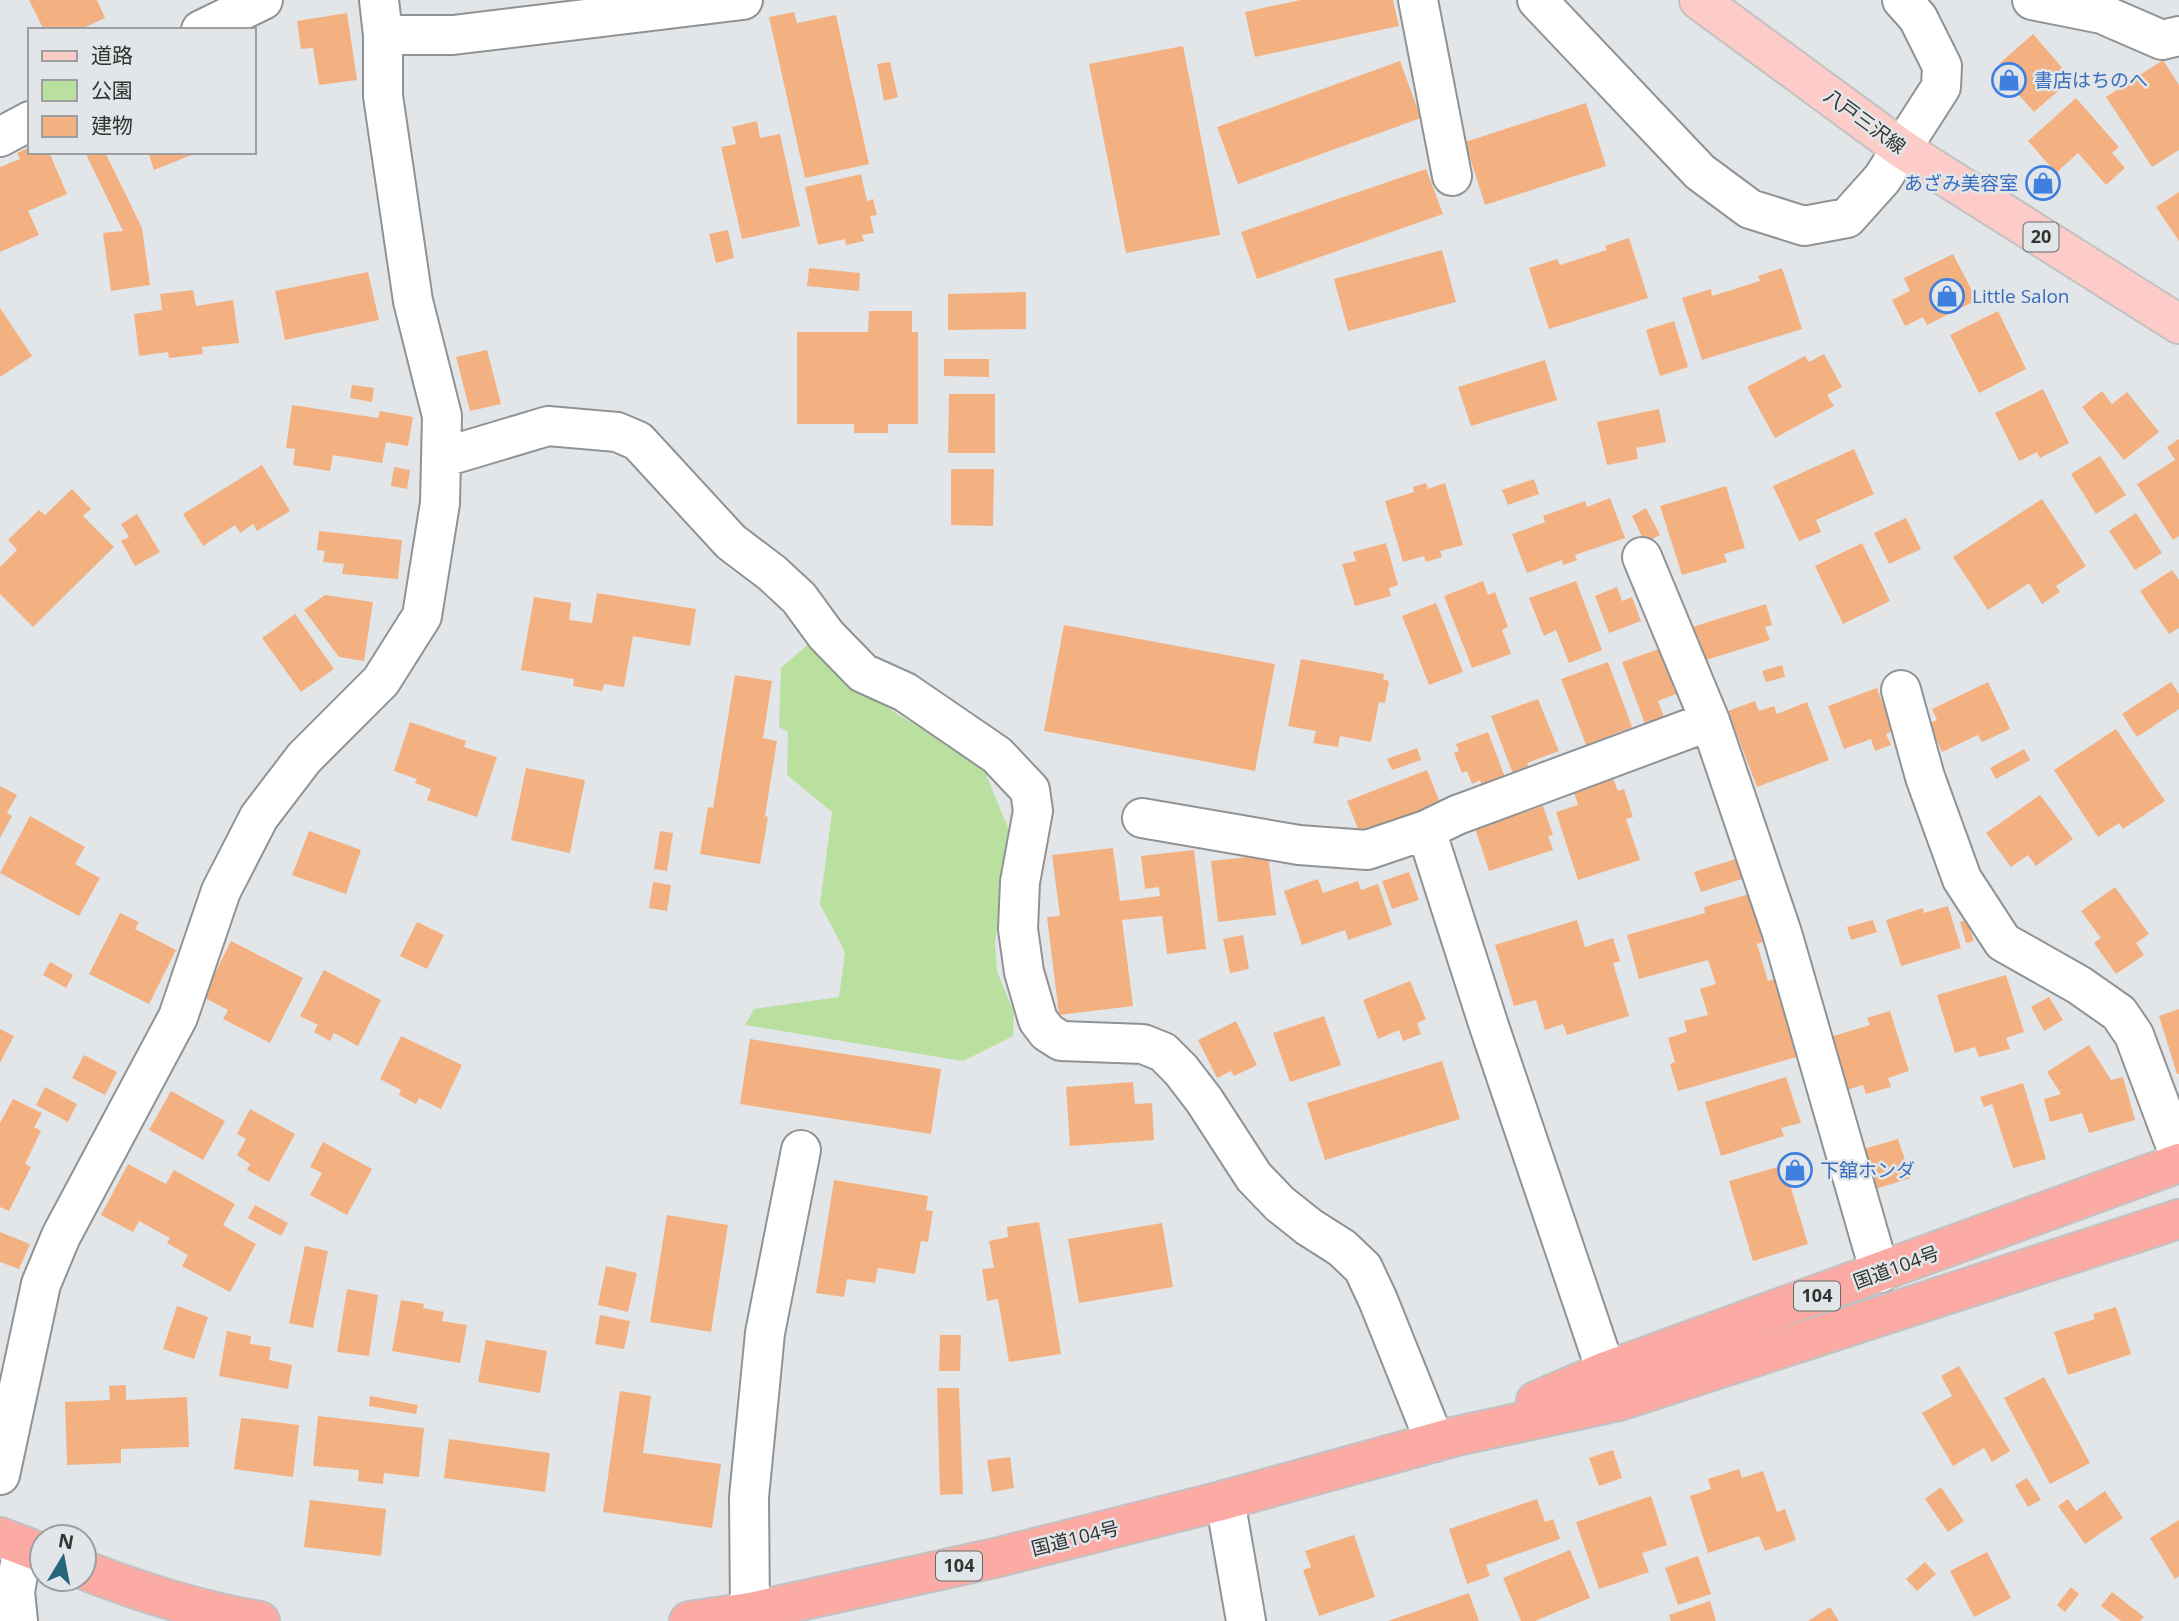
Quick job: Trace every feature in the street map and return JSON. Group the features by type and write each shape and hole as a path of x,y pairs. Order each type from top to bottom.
{"highway":[{"name":"国道104号","path":"1446,1439 1606,1371 2179,1163"},
{"name":"国道104号","path":"689,1621 750,1612 995,1558 1225,1500 1446,1439 1619,1401 2179,1219"},
{"path":"98,1576 126,1587 238,1618 260,1621"}],"main road":[{"name":"八戸三沢線","path":"1699,0 1902,149 2179,324"}],"street":[{"path":"205,28 263,0"},
{"path":"0,1475 41,1284 61,1236 178,1017 221,891 259,817 304,758 382,681 422,616 440,503 442,416 413,301 383,96 381,18 453,36 743,0"},
{"path":"1418,0 1452,176"},
{"path":"1537,0 1700,172 1751,209 1804,226 1847,218 1882,179 1941,87 1942,66 1917,18 1902,0"},
{"path":"2032,0 2102,14 2162,40 2179,36"},
{"path":"0,137 28,122"},
{"path":"441,458 548,426 617,432 638,441 731,542 799,597 827,635 863,673 905,692 998,755 1030,790 1033,811 1020,883 1018,929 1024,972 1038,1020 1047,1032 1061,1041 1143,1044 1163,1052 1181,1070 1254,1177 1280,1204 1342,1248 1363,1268 1446,1439"},
{"path":"1642,557 1710,721 1782,933 1880,1273"},
{"path":"1901,690 1925,777 1962,879 2003,942 2079,985 2119,1013 2134,1035 2179,1156"},
{"path":"1142,818 1299,845 1367,850 1710,721"},
{"path":"1426,830 1606,1371"},
{"path":"750,1612 749,1497 765,1333 802,1150"},
{"path":"1225,1500 1247,1621"},
{"path":"18,1621 15,1592 22,1545"}],"green space":[{"path":"813,640 856,683 894,712 985,772 1009,830 995,943 997,971 1014,1013 1013,1036 963,1061 745,1025 754,1009 839,997 845,952 820,904 832,812 787,775 788,732 779,727 781,668"}],"building":[{"path":"29,0 97,0 105,18 83,28 43,28"},
{"path":"1300,0 1393,0 1399,26 1255,57 1245,12"},
{"path":"794,12 797,23 836,15 869,164 805,178 769,17"},
{"path":"347,13 357,80 319,85 313,48 301,49 297,21"},
{"path":"2033,34 2065,71 2058,77 2065,85 2034,112 2001,75 2006,70 2000,63"},
{"path":"1183,46 1220,235 1126,253 1089,64"},
{"path":"2163,60 2179,85 2179,150 2152,167 2106,97"},
{"path":"1400,61 1421,118 1238,184 1217,127"},
{"path":"890,62 898,97 884,101 877,64"},
{"path":"2076,98 2119,147 2112,153 2125,168 2106,185 2078,153 2056,173 2028,141"},
{"path":"1586,103 1606,166 1485,205 1465,142"},
{"path":"757,121 760,138 780,134 800,226 742,239 721,147 736,144 732,127"},
{"path":"28,148 28,154 50,154 67,194 28,211 39,235 0,252 0,167 20,159 17,153"},
{"path":"86,154 106,154 142,228 150,285 111,291 103,233 123,231"},
{"path":"149,154 194,154 154,170"},
{"path":"1426,169 1443,214 1257,279 1241,232"},
{"path":"861,174 867,201 873,199 877,215 870,216 874,233 862,235 864,241 846,245 845,239 818,245 805,187"},
{"path":"2179,192 2179,241 2156,207"},
{"path":"728,230 734,258 716,263 709,234"},
{"path":"1629,238 1648,298 1549,329 1529,268 1557,259 1560,265 1607,250 1605,246"},
{"path":"1442,250 1456,302 1348,331 1334,279"},
{"path":"1953,254 1977,300 1927,325 1923,317 1905,326 1892,300 1910,291 1904,278"},
{"path":"809,268 860,273 859,291 807,286"},
{"path":"1782,268 1802,329 1702,360 1682,298 1711,289 1712,296 1760,281 1758,276"},
{"path":"368,272 379,320 285,340 275,291"},
{"path":"193,290 196,306 233,300 239,343 202,347 203,354 169,358 168,352 139,356 134,314 162,310 160,294"},
{"path":"1026,292 1026,329 948,330 948,294"},
{"path":"0,308 32,356 0,377"},
{"path":"869,311 912,311 912,332 918,332 918,424 888,424 888,433 854,433 854,424 797,424 797,332 868,332"},
{"path":"1998,311 2026,369 1979,393 1950,335"},
{"path":"1674,321 1688,367 1660,376 1646,330"},
{"path":"487,350 501,404 470,411 456,357"},
{"path":"1824,354 1842,387 1827,395 1834,406 1775,438 1747,387 1805,356 1809,362"},
{"path":"944,359 989,359 989,377 944,376"},
{"path":"1545,360 1557,400 1471,426 1458,387"},
{"path":"352,385 374,388 372,402 350,398"},
{"path":"2043,389 2069,443 2040,458 2037,452 2019,461 1995,413"},
{"path":"2102,391 2112,404 2127,392 2159,432 2124,460 2082,407"},
{"path":"949,394 995,394 995,453 948,453"},
{"path":"292,405 378,418 380,411 413,417 408,446 386,442 382,463 333,455 330,471 293,465 295,449 286,448"},
{"path":"1659,409 1666,442 1636,448 1638,459 1607,465 1597,422"},
{"path":"2179,439 2179,536 2173,540 2137,484 2175,460 2167,447"},
{"path":"1854,449 1874,494 1816,520 1821,532 1799,541 1773,486"},
{"path":"2100,456 2126,495 2096,514 2071,474"},
{"path":"262,465 290,511 257,531 253,524 240,533 235,525 203,546 183,514"},
{"path":"394,467 410,470 407,489 391,486"},
{"path":"951,469 994,469 993,526 951,525"},
{"path":"1534,479 1539,494 1508,505 1502,490"},
{"path":"1426,483 1428,489 1445,483 1463,545 1440,551 1442,557 1426,562 1424,556 1403,562 1385,501 1414,492 1413,487"},
{"path":"1726,486 1745,548 1724,554 1727,562 1682,575 1660,506"},
{"path":"72,489 91,509 83,516 114,547 33,627 0,594 0,567 17,550 8,540 39,510 45,515"},
{"path":"1610,498 1625,538 1575,555 1577,560 1563,565 1562,560 1527,573 1512,534 1545,522 1543,516 1585,501 1587,507"},
{"path":"2042,499 2086,566 2056,586 2060,592 2042,604 2029,583 1988,610 1953,557"},
{"path":"1646,508 1660,535 1645,543 1632,516"},
{"path":"2136,513 2162,553 2135,570 2109,531"},
{"path":"137,514 160,552 135,566 121,541 129,537 121,524"},
{"path":"1906,518 1921,549 1889,564 1874,533"},
{"path":"319,531 402,540 398,579 342,574 344,564 323,562 325,551 317,550"},
{"path":"1386,543 1398,585 1389,588 1391,596 1355,606 1342,564 1356,561 1353,552"},
{"path":"1862,543 1890,601 1843,624 1815,566"},
{"path":"2172,570 2179,580 2179,628 2169,634 2140,591"},
{"path":"1483,581 1488,595 1495,592 1508,627 1502,630 1511,654 1472,668 1444,596"},
{"path":"1576,581 1602,650 1569,663 1556,630 1544,636 1529,598"},
{"path":"1617,587 1622,601 1632,597 1641,621 1609,633 1595,596"},
{"path":"597,593 696,609 690,646 633,636 624,687 604,684 602,691 573,686 574,679 521,670 534,597 571,603 569,620 592,623"},
{"path":"325,595 373,602 364,661 339,657 304,610"},
{"path":"1436,603 1463,672 1429,685 1402,616"},
{"path":"1766,604 1772,625 1765,627 1770,640 1703,661 1692,627"},
{"path":"295,614 334,669 301,692 262,638"},
{"path":"1064,625 1275,664 1255,771 1044,731"},
{"path":"1659,649 1676,694 1658,701 1664,717 1645,724 1622,662"},
{"path":"1301,659 1384,674 1383,679 1389,681 1385,703 1379,702 1371,742 1340,736 1338,747 1313,743 1316,731 1288,726"},
{"path":"1608,662 1632,727 1586,745 1561,679"},
{"path":"1782,665 1785,677 1766,682 1762,671"},
{"path":"735,675 772,681 763,738 777,741 760,864 700,854 708,807 713,808"},
{"path":"1988,682 2010,729 1982,742 1978,735 1942,752 1929,723 1937,720 1932,709"},
{"path":"2171,682 2179,694 2179,709 2137,737 2122,714"},
{"path":"1877,688 1893,731 1886,734 1891,745 1875,751 1871,739 1844,749 1828,706"},
{"path":"1538,699 1559,751 1527,763 1531,773 1515,779 1491,716"},
{"path":"1755,701 1759,711 1774,706 1777,714 1807,702 1829,760 1757,787 1728,711"},
{"path":"410,722 466,741 464,747 497,757 477,817 427,800 431,789 415,783 417,779 394,771"},
{"path":"2116,729 2165,801 2123,829 2119,823 2098,837 2054,770"},
{"path":"1488,732 1506,780 1483,789 1480,780 1472,784 1467,771 1462,773 1454,753 1459,751 1456,744"},
{"path":"1417,748 1421,760 1392,770 1387,759"},
{"path":"2024,749 2030,760 1996,779 1990,768"},
{"path":"526,768 585,780 570,853 511,840"},
{"path":"1427,770 1440,803 1360,834 1347,801"},
{"path":"1613,779 1618,791 1624,789 1633,817 1626,819 1640,860 1578,880 1556,812 1578,805 1574,792"},
{"path":"0,786 17,795 7,813 12,816 0,838"},
{"path":"2040,795 2073,839 2036,866 2028,855 2011,867 1986,833"},
{"path":"1543,806 1553,835 1548,836 1553,850 1489,871 1475,828"},
{"path":"30,816 85,847 75,864 100,878 79,916 0,873"},
{"path":"309,831 361,850 346,894 292,875"},
{"path":"660,831 673,833 667,871 654,869"},
{"path":"1113,848 1120,901 1160,896 1159,887 1145,889 1141,856 1194,850 1206,949 1167,954 1162,916 1122,920 1133,1006 1059,1015 1047,917 1060,916 1052,855"},
{"path":"1268,855 1276,915 1218,922 1211,861"},
{"path":"1739,858 1745,878 1701,892 1694,872"},
{"path":"1409,872 1419,900 1392,909 1382,881"},
{"path":"1318,879 1323,893 1358,881 1361,890 1378,884 1392,925 1348,940 1345,930 1302,945 1284,891"},
{"path":"653,882 671,885 667,911 649,908"},
{"path":"2115,887 2149,934 2136,943 2144,955 2116,974 2094,943 2101,938 2081,911"},
{"path":"1749,894 1763,942 1757,944 1768,981 1778,978 1800,1056 1678,1091 1670,1064 1675,1062 1668,1038 1687,1032 1684,1021 1708,1015 1700,989 1716,984 1708,960 1639,979 1627,935 1705,913 1704,907"},
{"path":"1948,906 1961,948 1901,966 1886,920 1923,908 1924,913"},
{"path":"120,913 139,922 135,929 176,950 149,1004 89,974"},
{"path":"1577,920 1585,947 1613,938 1620,961 1613,963 1629,1016 1567,1035 1563,1024 1545,1030 1536,1000 1514,1006 1495,945"},
{"path":"1873,920 1877,932 1851,940 1847,927"},
{"path":"1967,920 1974,941 1966,943 1960,922"},
{"path":"417,922 444,935 427,969 400,956"},
{"path":"1243,935 1249,969 1230,973 1223,939"},
{"path":"231,941 303,978 270,1043 223,1019 228,1010 203,997"},
{"path":"50,962 73,975 66,988 43,975"},
{"path":"324,970 381,1000 358,1046 334,1033 330,1041 314,1032 318,1025 300,1016"},
{"path":"2006,975 2024,1032 2006,1038 2010,1049 1979,1057 1975,1047 1955,1053 1937,995"},
{"path":"1410,981 1426,1019 1417,1023 1421,1034 1403,1041 1399,1030 1378,1039 1363,1000"},
{"path":"2049,997 2063,1020 2044,1031 2031,1007"},
{"path":"2179,1009 2179,1074 2177,1074 2159,1016"},
{"path":"1890,1011 1909,1071 1888,1078 1891,1087 1866,1094 1863,1085 1844,1091 1827,1038 1870,1025 1867,1018"},
{"path":"1324,1016 1341,1065 1290,1082 1273,1033"},
{"path":"1236,1021 1257,1065 1234,1076 1231,1071 1217,1078 1198,1040"},
{"path":"0,1029 14,1036 0,1063"},
{"path":"401,1036 462,1065 441,1109 419,1098 416,1104 399,1095 401,1090 380,1079"},
{"path":"750,1039 941,1069 931,1134 740,1104"},
{"path":"2089,1045 2111,1080 2123,1077 2135,1120 2089,1133 2082,1113 2050,1122 2044,1099 2061,1094 2047,1072"},
{"path":"84,1055 117,1072 105,1095 72,1078"},
{"path":"1442,1061 1460,1119 1325,1160 1307,1103"},
{"path":"1786,1077 1801,1123 1781,1128 1784,1136 1721,1156 1705,1102"},
{"path":"1133,1082 1135,1104 1152,1103 1154,1140 1070,1146 1066,1087"},
{"path":"2023,1083 2046,1159 2013,1168 1992,1104 1984,1107 1980,1097"},
{"path":"45,1087 77,1104 68,1122 36,1105"},
{"path":"171,1091 225,1121 203,1160 149,1130"},
{"path":"13,1099 42,1113 34,1127 41,1131 25,1164 31,1167 9,1211 0,1207 0,1123"},
{"path":"250,1109 295,1134 269,1182 247,1170 250,1164 237,1155 246,1139 237,1134"},
{"path":"1898,1139 1911,1178 1872,1190 1860,1150"},
{"path":"323,1142 372,1169 347,1215 310,1195 322,1173 310,1167"},
{"path":"128,1164 166,1184 174,1170 235,1204 223,1225 256,1244 230,1292 182,1266 188,1255 167,1243 170,1238 139,1221 133,1232 101,1215"},
{"path":"1784,1165 1808,1244 1753,1261 1729,1181"},
{"path":"834,1180 928,1196 926,1210 933,1211 928,1242 921,1241 915,1274 878,1268 875,1283 847,1279 844,1297 816,1293"},
{"path":"255,1205 288,1223 281,1236 248,1218"},
{"path":"667,1215 728,1225 711,1332 650,1322"},
{"path":"1039,1222 1061,1354 1009,1362 998,1299 987,1301 982,1269 994,1268 989,1241 1008,1237 1007,1227"},
{"path":"1162,1223 1173,1287 1079,1303 1068,1239"},
{"path":"0,1232 30,1244 19,1269 0,1262"},
{"path":"305,1246 328,1251 313,1328 289,1323"},
{"path":"606,1266 637,1273 628,1312 598,1305"},
{"path":"347,1289 378,1295 369,1356 337,1352"},
{"path":"401,1300 424,1304 423,1308 444,1312 442,1321 467,1325 460,1363 392,1351"},
{"path":"177,1306 208,1317 194,1359 163,1349"},
{"path":"2116,1307 2131,1354 2068,1375 2054,1332 2095,1319 2093,1314"},
{"path":"600,1315 630,1321 624,1349 595,1344"},
{"path":"227,1331 251,1336 250,1344 271,1347 269,1360 292,1365 288,1389 219,1376"},
{"path":"940,1335 961,1335 960,1371 939,1371"},
{"path":"486,1340 547,1351 540,1393 478,1382"},
{"path":"1959,1366 2010,1451 1992,1462 1984,1448 1953,1466 1922,1413 1952,1396 1941,1376"},
{"path":"2044,1377 2090,1463 2050,1484 2004,1398"},
{"path":"126,1385 126,1400 187,1397 189,1447 121,1449 121,1463 67,1465 65,1402 110,1400 109,1386"},
{"path":"937,1388 959,1388 963,1494 940,1495"},
{"path":"620,1391 651,1396 643,1453 721,1464 712,1528 603,1512"},
{"path":"370,1396 418,1405 416,1414 369,1406"},
{"path":"318,1416 424,1428 419,1477 384,1473 383,1484 358,1481 359,1470 313,1466"},
{"path":"241,1418 299,1425 293,1477 234,1469"},
{"path":"449,1439 550,1453 545,1492 444,1478"},
{"path":"1613,1450 1622,1478 1599,1486 1589,1458"},
{"path":"1010,1457 1014,1488 992,1492 987,1460"},
{"path":"1739,1469 1742,1478 1763,1471 1777,1512 1785,1509 1796,1540 1765,1551 1759,1536 1708,1553 1690,1496 1711,1489 1708,1479"},
{"path":"2027,1478 2041,1500 2028,1507 2015,1485"},
{"path":"1941,1487 1964,1521 1948,1532 1925,1499"},
{"path":"2105,1491 2123,1518 2085,1544 2058,1506 2068,1499 2076,1511"},
{"path":"1651,1496 1667,1545 1642,1553 1649,1572 1599,1589 1576,1522"},
{"path":"1537,1499 1545,1522 1553,1519 1560,1539 1486,1565 1490,1576 1467,1584 1449,1529"},
{"path":"310,1500 386,1509 381,1556 304,1547"},
{"path":"2179,1520 2179,1576 2175,1579 2150,1538"},
{"path":"1354,1535 1375,1597 1319,1616 1303,1570 1311,1567 1305,1551"},
{"path":"1570,1550 1590,1598 1535,1621 1521,1621 1503,1578"},
{"path":"1987,1552 2011,1598 1974,1617 1950,1571"},
{"path":"1698,1556 1711,1594 1678,1605 1665,1568"},
{"path":"1925,1562 1936,1574 1917,1591 1906,1579"},
{"path":"2071,1587 2079,1594 2065,1612 2057,1605"},
{"path":"2112,1592 2144,1617 2140,1621 2121,1621 2101,1606"},
{"path":"1469,1593 1479,1621 1388,1621"},
{"path":"1710,1601 1716,1621 1671,1621 1669,1615"},
{"path":"1830,1607 1839,1621 1808,1621"}],"place":[{"name":"書店はちのへ","path":"2009,80"},
{"name":"あざみ美容室","path":"2043,183"},
{"name":"Little Salon","path":"1947,296"},
{"name":"下舘ホンダ","path":"1795,1170"}]}
